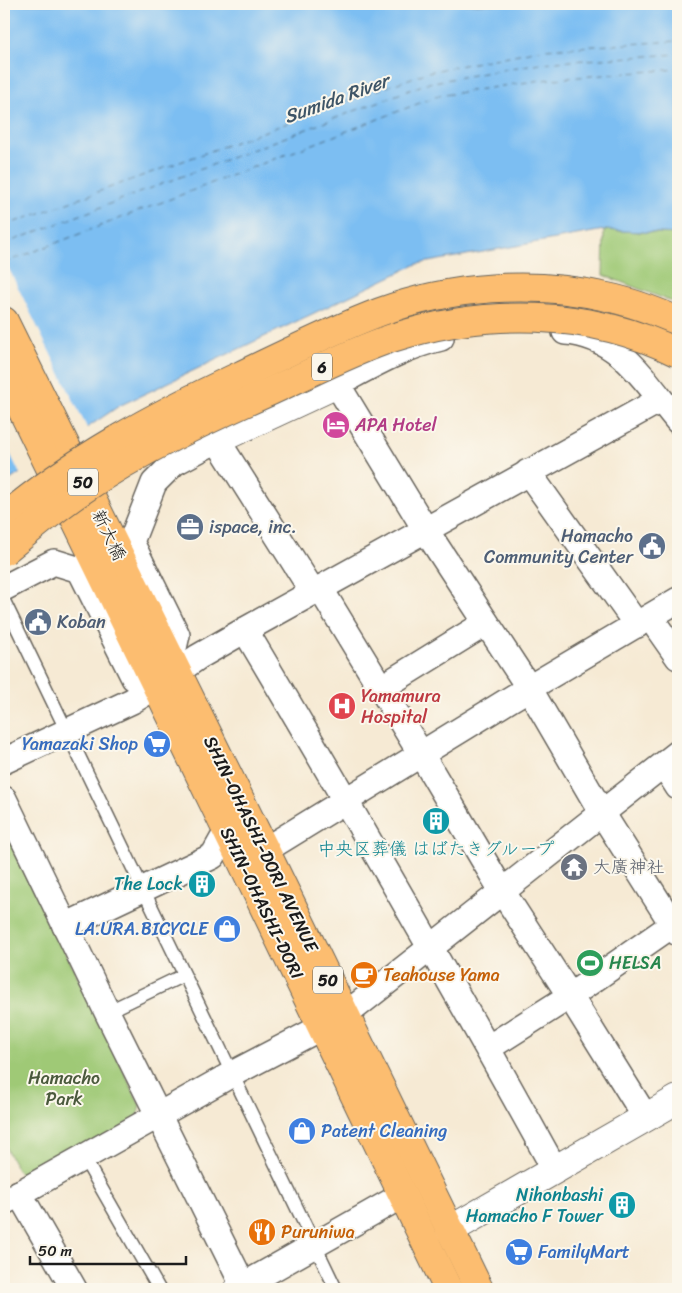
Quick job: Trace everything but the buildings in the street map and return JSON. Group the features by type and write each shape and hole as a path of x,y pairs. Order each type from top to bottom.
{"main road":[{"name":"6","path":"4,518 41,489 98,450 169,410 349,324 415,301 477,290 540,288 606,296 634,304 678,321"},
{"name":"6","path":"4,551 80,491 141,454 216,416 360,350 391,338 456,322 510,317 538,317 601,326 651,341 678,353"},
{"name":"新大橋","path":"4,321 162,663"},
{"name":"新大橋","path":"4,373 162,663"},
{"name":"SHIN-OHASHI-DORI","path":"162,663 227,831 333,1022 403,1195 448,1289"},
{"name":"SHIN-OHASHI-DORI AVENUE","path":"162,663 265,850 333,1022 450,1230 479,1289"}],"street":[{"path":"4,761 132,701 162,663 177,635 131,542 154,483 174,462 217,440 337,384 399,351 452,335 519,329 592,336 612,347 628,360 678,422"},
{"path":"337,384 424,529 529,688 602,813 676,926 488,1048"},
{"path":"4,588 54,562 80,570 134,678 162,663 198,657 424,529 660,400"},
{"path":"217,440 382,688 502,891 646,1118"},
{"path":"528,472 644,621 678,657"},
{"path":"265,850 529,688 678,600"},
{"path":"382,688 486,623"},
{"path":"244,630 346,800 488,1048 555,1170"},
{"path":"74,1289 11,1197 232,1074 333,1022 431,948 671,759 678,787"},
{"path":"4,799 242,1288 403,1195"},
{"path":"65,926 213,856 227,831"},
{"path":"450,1230 678,1099"}],"lane":[{"path":"4,601 336,1289"},
{"path":"107,1012 184,975"},
{"path":"84,1158 159,1289"}],"green space":[{"path":"604,230 678,234 678,304 603,275"},
{"name":"Hamacho Park","path":"4,825 140,1105 137,1120 24,1181 4,1145"}],"water":[{"name":"Sumida River","path":"4,4 678,4 678,234 604,230 417,264 119,406 4,484"}],"pier":[{"path":"4,259 88,430 21,476 4,441"}],"ferry route":[{"path":"4,226 428,72 544,49 678,41"},
{"path":"4,244 428,83 540,63 678,54"},
{"path":"4,263 438,96 541,80 678,69"}],"place":[{"name":"APA Hotel","path":"336,425"},
{"name":"ispace, inc.","path":"190,527"},
{"name":"Hamacho Community Center","path":"652,546"},
{"name":"Koban","path":"38,622"},
{"name":"Yamamura Hospital","path":"342,706"},
{"name":"Yamazaki Shop","path":"157,744"},
{"name":"中央区葬儀 はばたきグループ","path":"436,821"},
{"name":"大廣神社","path":"574,867"},
{"name":"The Lock","path":"202,884"},
{"name":"LA.URA.BICYCLE","path":"227,929"},
{"name":"HELSA","path":"590,963"},
{"name":"Teahouse Yama","path":"364,975"},
{"name":"Patent Cleaning","path":"302,1131"},
{"name":"Nihonbashi Hamacho F Tower","path":"622,1205"},
{"name":"Puruniwa","path":"262,1232"},
{"name":"FamilyMart","path":"519,1252"}]}
